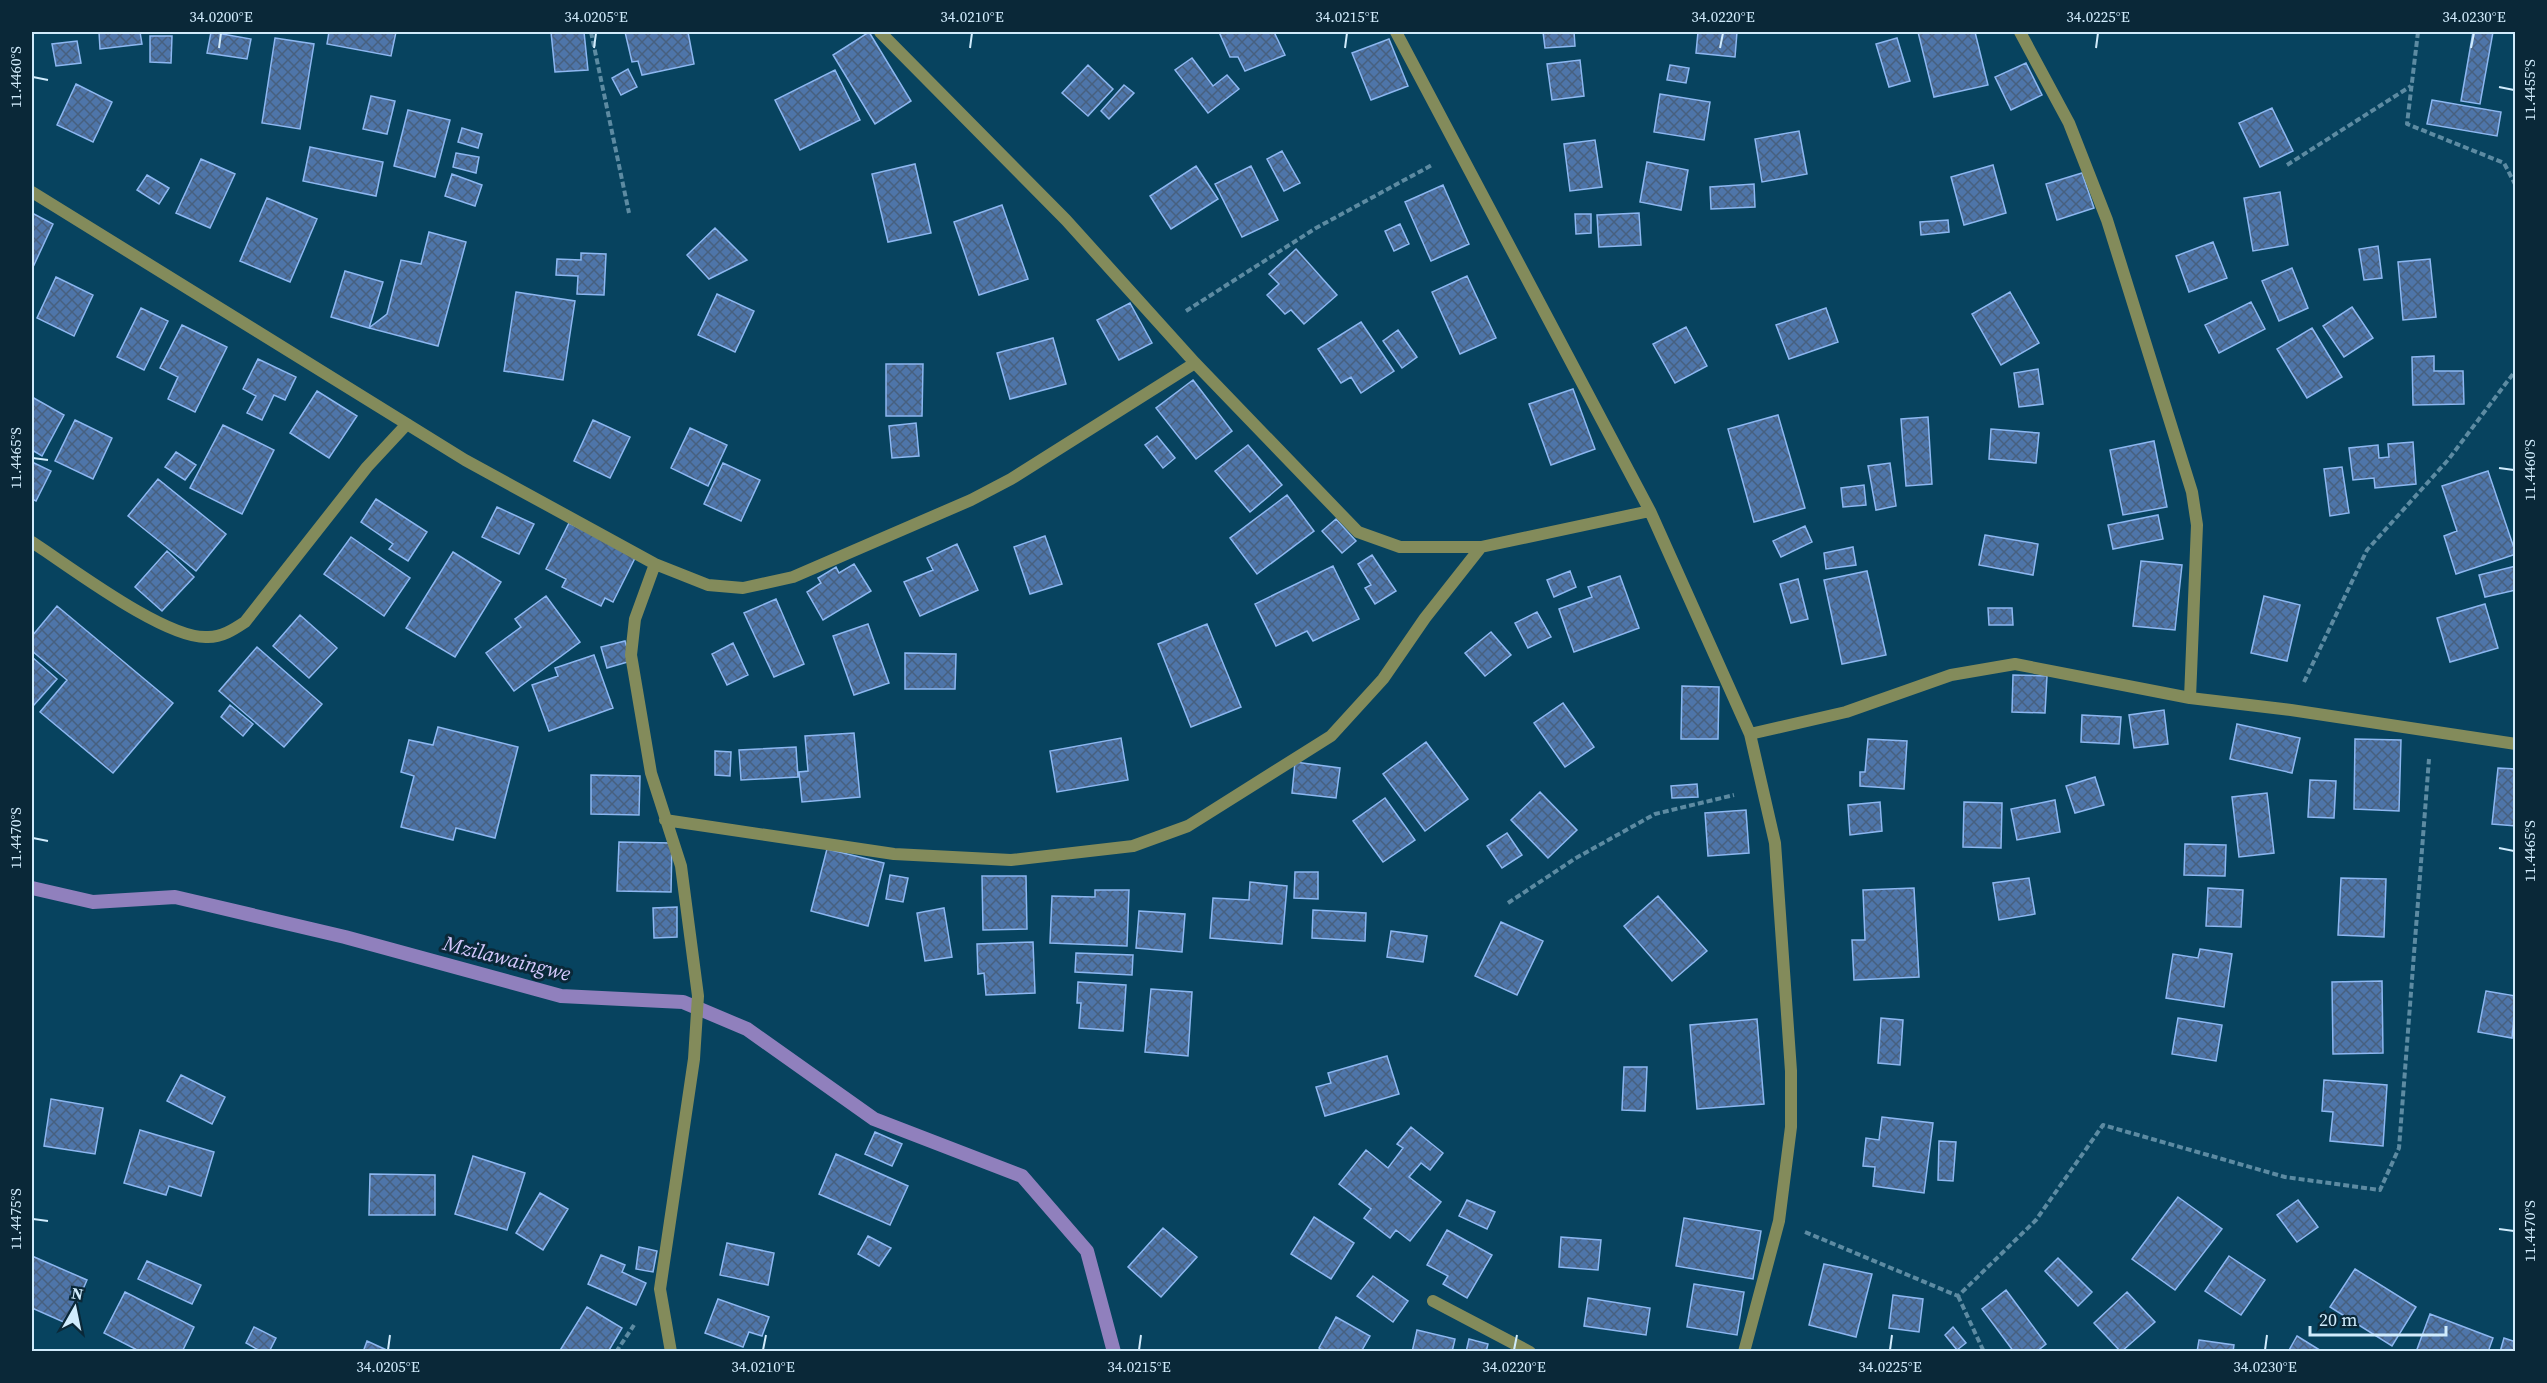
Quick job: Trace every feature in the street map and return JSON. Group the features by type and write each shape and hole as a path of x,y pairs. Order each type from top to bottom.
{"street":[{"path":"880,32 1066,220 1195,363 1358,532 1400,547 1481,547 1650,511"},
{"path":"1396,32 1461,150 1650,511 1750,734 1775,843 1791,1071 1791,1127 1779,1221 1744,1352"},
{"path":"2020,32 2069,123 2107,220 2192,492 2197,525 2190,698"},
{"path":"32,192 465,460 655,564 708,585 743,588 793,577 971,500 1011,479 1195,363"},
{"path":"32,542 153,619 187,634 206,638 225,634 245,622 367,467 407,424"},
{"path":"665,820 894,854 1011,860 1133,846 1188,826 1331,736 1383,679 1425,618 1481,547"},
{"path":"655,564 635,620 632,655 651,774 681,866 698,996 694,1059 660,1289 671,1352"},
{"path":"1750,734 1846,711 1951,675 2015,664 2190,698 2291,710 2516,744"},
{"path":"1433,1301 1530,1352"}],"path":[{"path":"591,32 629,213"},
{"path":"2418,32 2407,124 2504,163 2516,186"},
{"path":"2287,165 2412,86"},
{"path":"1163,326 1316,228 1461,150"},
{"path":"2291,710 2367,550 2448,460 2516,370"},
{"path":"1958,1296 2036,1220 2103,1125 2285,1177 2380,1190 2399,1148 2431,732"},
{"path":"1508,903 1576,858 1655,814 1764,788"},
{"path":"1779,1221 1958,1296 1984,1352"}],"building":[{"path":"99,32 140,32 142,44 100,49"},
{"path":"211,32 251,39 247,59 207,53"},
{"path":"329,32 396,32 391,56 327,44"},
{"path":"551,32 584,32 588,70 555,72"},
{"path":"625,32 688,32 694,64 642,75 638,61 632,62"},
{"path":"869,32 911,101 875,124 833,55"},
{"path":"1219,32 1274,32 1285,55 1245,71 1238,57 1230,57"},
{"path":"1543,32 1574,32 1575,46 1545,48"},
{"path":"1698,32 1737,32 1735,57 1696,53"},
{"path":"1918,32 1975,32 1988,85 1934,97"},
{"path":"2473,32 2493,32 2480,104 2461,101"},
{"path":"150,36 172,36 171,63 150,62"},
{"path":"275,38 314,44 300,129 262,123"},
{"path":"1897,38 1910,81 1889,87 1876,44"},
{"path":"1389,39 1408,86 1371,100 1352,53"},
{"path":"77,41 81,63 56,66 52,44"},
{"path":"1192,58 1213,86 1227,75 1239,89 1208,113 1175,70"},
{"path":"1580,60 1584,96 1552,100 1547,64"},
{"path":"2026,63 2042,95 2011,110 1995,77"},
{"path":"1088,65 1113,89 1088,116 1062,93"},
{"path":"1670,65 1689,68 1686,83 1667,80"},
{"path":"628,69 637,87 621,95 612,78"},
{"path":"835,70 860,120 800,150 775,100"},
{"path":"76,84 112,102 93,142 57,125"},
{"path":"1124,85 1134,93 1109,119 1101,111"},
{"path":"1660,94 1710,102 1704,140 1654,132"},
{"path":"371,96 395,101 387,134 363,129"},
{"path":"2432,100 2501,112 2497,136 2427,124"},
{"path":"2272,108 2293,151 2260,167 2239,123"},
{"path":"408,110 450,120 435,177 394,166"},
{"path":"462,128 482,134 478,148 458,142"},
{"path":"1799,131 1807,174 1762,182 1755,139"},
{"path":"1595,140 1602,187 1570,191 1564,144"},
{"path":"310,147 383,162 376,196 303,181"},
{"path":"1282,151 1300,183 1284,191 1267,159"},
{"path":"456,153 479,157 476,173 453,167"},
{"path":"201,159 235,174 210,228 176,213"},
{"path":"1647,162 1688,170 1681,210 1640,202"},
{"path":"915,164 931,233 888,242 872,174"},
{"path":"1993,165 2006,213 1964,225 1951,177"},
{"path":"1196,166 1218,199 1171,229 1150,196"},
{"path":"1251,166 1278,220 1242,237 1215,184"},
{"path":"2082,173 2094,208 2057,220 2046,184"},
{"path":"452,174 482,185 475,206 445,196"},
{"path":"147,175 169,188 159,204 137,190"},
{"path":"1754,184 1755,207 1711,209 1710,187"},
{"path":"1443,185 1469,244 1431,261 1405,202"},
{"path":"2280,192 2288,245 2253,251 2244,198"},
{"path":"267,198 317,219 290,282 240,261"},
{"path":"1002,205 1028,279 979,295 954,222"},
{"path":"32,213 53,224 34,265 32,263"},
{"path":"1639,213 1641,245 1599,247 1597,215"},
{"path":"1575,214 1591,214 1591,233 1576,234"},
{"path":"1948,220 1949,232 1921,235 1920,222"},
{"path":"1400,224 1409,244 1394,251 1385,231"},
{"path":"715,228 747,260 709,279 687,255"},
{"path":"429,232 466,242 438,346 369,328 387,314 401,260 421,264"},
{"path":"2213,242 2227,278 2189,292 2176,256"},
{"path":"2378,246 2382,278 2364,280 2359,249"},
{"path":"1296,249 1337,295 1304,324 1291,310 1285,314 1267,295 1279,284 1269,274"},
{"path":"581,253 606,254 604,295 577,294 578,276 556,275 557,259 581,260"},
{"path":"2430,259 2436,317 2403,320 2398,262"},
{"path":"2292,268 2308,308 2279,321 2262,281"},
{"path":"345,271 383,282 369,328 331,317"},
{"path":"1467,276 1496,338 1460,354 1432,292"},
{"path":"56,277 93,295 74,336 37,318"},
{"path":"516,292 575,301 563,380 504,371"},
{"path":"2010,292 2039,343 2001,365 1972,314"},
{"path":"717,294 754,311 735,352 698,335"},
{"path":"2251,302 2265,329 2219,353 2205,325"},
{"path":"1130,303 1152,343 1119,360 1097,320"},
{"path":"2352,307 2373,338 2344,357 2323,326"},
{"path":"141,308 168,321 144,370 117,357"},
{"path":"1826,308 1838,342 1789,359 1776,325"},
{"path":"1361,322 1394,371 1361,393 1351,377 1341,383 1318,349"},
{"path":"182,325 227,347 195,412 168,399 178,377 160,368"},
{"path":"1686,327 1707,366 1675,383 1653,344"},
{"path":"2312,328 2342,377 2307,398 2277,349"},
{"path":"1398,330 1417,357 1402,368 1383,341"},
{"path":"1053,338 1066,384 1010,399 997,353"},
{"path":"2434,356 2434,371 2463,371 2464,404 2413,405 2412,357"},
{"path":"258,359 296,377 285,400 274,395 262,420 247,413 256,396 243,389"},
{"path":"886,364 923,364 922,416 886,416"},
{"path":"2038,369 2043,404 2019,407 2014,373"},
{"path":"1193,380 1232,431 1196,459 1156,408"},
{"path":"1573,389 1595,449 1551,465 1529,404"},
{"path":"317,391 357,416 329,458 290,433"},
{"path":"32,397 64,415 42,456 32,450"},
{"path":"1778,415 1805,508 1754,522 1728,429"},
{"path":"1928,417 1932,484 1906,486 1901,419"},
{"path":"75,420 112,438 93,479 55,461"},
{"path":"593,420 630,437 610,478 574,461"},
{"path":"916,423 919,456 892,458 889,426"},
{"path":"223,425 274,450 242,514 190,488"},
{"path":"690,428 727,445 708,486 671,468"},
{"path":"1991,429 2039,433 2036,463 1989,459"},
{"path":"1157,436 1175,458 1163,468 1145,445"},
{"path":"2154,441 2167,507 2123,515 2110,450"},
{"path":"2413,442 2416,484 2375,488 2374,478 2353,480 2349,448 2378,445 2379,458 2389,457 2388,444"},
{"path":"1248,445 1282,485 1250,512 1215,471"},
{"path":"176,452 196,465 185,480 165,467"},
{"path":"32,462 51,471 36,501 32,499"},
{"path":"723,463 760,480 741,521 704,504"},
{"path":"1890,463 1896,506 1876,510 1868,466"},
{"path":"2342,467 2349,513 2330,516 2324,469"},
{"path":"2488,471 2516,554 2456,574 2444,536 2457,531 2442,486"},
{"path":"158,479 226,534 196,571 128,516"},
{"path":"1864,485 1866,505 1843,507 1841,488"},
{"path":"1287,495 1314,531 1257,574 1230,538"},
{"path":"376,499 427,532 408,561 389,549 393,544 361,522"},
{"path":"497,507 534,524 519,554 482,537"},
{"path":"2158,515 2163,539 2113,549 2108,525"},
{"path":"1336,519 1356,541 1342,553 1322,531"},
{"path":"569,523 636,556 613,602 605,598 601,606 562,587 566,579 546,569"},
{"path":"1805,526 1812,542 1781,557 1773,541"},
{"path":"1985,535 2038,544 2033,575 1979,565"},
{"path":"1045,536 1062,584 1030,594 1014,547"},
{"path":"351,537 410,578 384,616 324,574"},
{"path":"957,544 978,590 920,616 904,582 933,570 927,558"},
{"path":"1853,547 1856,565 1826,569 1824,553"},
{"path":"167,551 194,577 162,611 135,587"},
{"path":"453,552 501,582 455,657 406,628"},
{"path":"1372,555 1396,591 1375,604 1365,588 1371,585 1358,564"},
{"path":"2141,561 2182,565 2175,630 2133,626"},
{"path":"854,564 871,591 823,620 807,592 821,583 818,578 836,567 839,573"},
{"path":"1333,566 1359,619 1313,641 1307,631 1276,646 1255,604"},
{"path":"2516,566 2516,590 2485,597 2479,575"},
{"path":"1570,571 1576,587 1554,597 1547,580"},
{"path":"1867,571 1886,655 1842,664 1824,580"},
{"path":"1620,576 1639,628 1574,652 1559,609 1592,597 1588,587"},
{"path":"1798,579 1808,619 1791,623 1780,584"},
{"path":"546,596 580,642 514,691 486,653 521,627 515,619"},
{"path":"2264,596 2300,605 2287,661 2251,653"},
{"path":"776,599 804,664 774,677 744,613"},
{"path":"2485,604 2498,648 2450,662 2437,618"},
{"path":"57,606 173,703 113,773 40,712 67,680 32,651 32,636"},
{"path":"1988,608 2012,608 2013,625 1989,625"},
{"path":"1537,612 1551,637 1528,648 1515,623"},
{"path":"300,615 337,648 309,678 273,646"},
{"path":"868,624 889,683 854,695 833,636"},
{"path":"1207,624 1241,707 1191,727 1158,644"},
{"path":"1491,632 1511,655 1485,676 1465,653"},
{"path":"625,641 631,661 607,668 601,647"},
{"path":"733,643 748,675 727,685 712,654"},
{"path":"257,647 322,704 284,747 219,691"},
{"path":"905,653 956,654 955,689 905,689"},
{"path":"594,655 613,708 549,731 532,685 558,676 555,668"},
{"path":"32,657 57,679 34,705 32,703"},
{"path":"2013,675 2047,676 2045,713 2012,712"},
{"path":"1682,686 1719,687 1718,739 1681,739"},
{"path":"1563,703 1594,747 1565,767 1534,723"},
{"path":"230,705 253,724 243,736 221,717"},
{"path":"2164,710 2168,744 2134,748 2129,715"},
{"path":"2082,715 2121,717 2119,744 2081,742"},
{"path":"2237,724 2300,738 2292,773 2230,759"},
{"path":"438,727 518,747 495,838 456,828 453,840 401,827 414,776 401,772 409,740 433,745"},
{"path":"854,733 860,797 802,802 799,772 808,771 805,736"},
{"path":"1121,738 1128,780 1057,792 1050,751"},
{"path":"1868,739 1907,741 1904,789 1860,786 1860,772 1865,772"},
{"path":"2355,739 2401,740 2399,811 2354,809"},
{"path":"1426,742 1468,799 1425,831 1383,774"},
{"path":"796,747 798,777 741,780 739,750"},
{"path":"715,751 731,752 730,776 715,775"},
{"path":"1295,762 1340,768 1336,798 1292,793"},
{"path":"2498,768 2516,769 2516,826 2492,824"},
{"path":"591,775 640,776 639,815 591,814"},
{"path":"2095,777 2104,805 2075,813 2066,786"},
{"path":"2310,780 2336,781 2334,818 2308,817"},
{"path":"1697,784 1698,797 1672,798 1671,786"},
{"path":"1540,792 1577,830 1548,858 1511,820"},
{"path":"2267,793 2274,853 2239,857 2232,797"},
{"path":"1385,798 1415,840 1383,862 1353,821"},
{"path":"2055,800 2060,832 2017,840 2011,809"},
{"path":"1880,802 1882,831 1850,835 1848,805"},
{"path":"1964,802 2002,803 2001,848 1963,847"},
{"path":"1746,810 1749,853 1708,856 1705,813"},
{"path":"1507,833 1522,855 1502,868 1487,846"},
{"path":"619,842 672,843 671,892 617,891"},
{"path":"2185,844 2226,845 2225,876 2184,875"},
{"path":"827,849 884,863 868,926 811,911"},
{"path":"1295,872 1318,872 1318,899 1294,898"},
{"path":"890,875 908,878 903,902 886,899"},
{"path":"982,876 1026,876 1027,929 983,930"},
{"path":"2029,878 2035,914 1999,920 1993,883"},
{"path":"2341,878 2386,879 2384,937 2338,935"},
{"path":"1250,882 1287,886 1282,944 1210,938 1213,898 1249,900"},
{"path":"1914,888 1919,977 1854,980 1852,940 1865,940 1863,890"},
{"path":"2208,888 2243,890 2241,927 2206,926"},
{"path":"1095,890 1129,890 1127,946 1050,943 1052,896 1095,897"},
{"path":"1658,896 1707,951 1672,981 1624,926"},
{"path":"677,907 677,937 654,938 653,908"},
{"path":"944,908 952,957 925,961 917,913"},
{"path":"1313,910 1366,913 1365,941 1312,938"},
{"path":"1139,911 1185,914 1182,952 1136,948"},
{"path":"1501,922 1543,941 1517,995 1475,976"},
{"path":"1391,931 1427,936 1423,962 1387,957"},
{"path":"1033,942 1035,993 986,995 984,973 978,974 977,944"},
{"path":"2200,949 2232,954 2224,1007 2166,998 2173,954 2198,958"},
{"path":"1076,953 1133,955 1132,975 1075,972"},
{"path":"2382,981 2383,1053 2333,1054 2332,982"},
{"path":"1078,982 1126,985 1123,1031 1079,1028 1081,1003 1077,1003"},
{"path":"1151,989 1192,992 1188,1056 1145,1052"},
{"path":"2486,991 2516,996 2512,1038 2478,1032"},
{"path":"1881,1018 1903,1020 1900,1065 1878,1063"},
{"path":"2178,1018 2222,1025 2216,1061 2172,1054"},
{"path":"1757,1019 1764,1104 1697,1109 1690,1025"},
{"path":"1387,1056 1399,1094 1325,1116 1316,1087 1331,1083 1328,1073"},
{"path":"1624,1067 1647,1067 1645,1111 1622,1110"},
{"path":"181,1075 225,1097 212,1124 167,1101"},
{"path":"2324,1080 2387,1085 2383,1146 2330,1141 2333,1112 2322,1111"},
{"path":"51,1099 103,1108 95,1154 44,1146"},
{"path":"1882,1117 1933,1123 1924,1193 1873,1186 1875,1167 1863,1166 1866,1138 1879,1140"},
{"path":"1411,1127 1443,1153 1430,1170 1421,1163 1409,1177 1441,1202 1410,1241 1396,1230 1390,1238 1364,1218 1371,1209 1339,1184 1366,1150 1388,1168 1403,1148 1397,1144"},
{"path":"140,1130 214,1152 201,1196 169,1186 166,1195 124,1183"},
{"path":"875,1132 902,1144 892,1166 865,1154"},
{"path":"1939,1141 1956,1142 1953,1181 1938,1180"},
{"path":"836,1154 908,1186 890,1225 819,1194"},
{"path":"473,1156 525,1173 507,1230 455,1214"},
{"path":"370,1174 435,1175 435,1215 369,1215"},
{"path":"540,1193 568,1209 543,1250 516,1233"},
{"path":"2178,1197 2222,1229 2175,1290 2132,1259"},
{"path":"1467,1200 1495,1212 1487,1229 1459,1216"},
{"path":"2298,1200 2318,1227 2297,1242 2277,1215"},
{"path":"1314,1217 1354,1243 1331,1279 1291,1254"},
{"path":"1684,1218 1761,1231 1753,1279 1676,1266"},
{"path":"1163,1228 1197,1257 1161,1297 1128,1267"},
{"path":"1447,1230 1492,1255 1467,1298 1443,1284 1448,1276 1427,1265"},
{"path":"868,1236 891,1248 879,1266 858,1254"},
{"path":"1561,1237 1601,1240 1598,1270 1559,1267"},
{"path":"727,1243 774,1253 768,1285 720,1275"},
{"path":"639,1247 657,1251 653,1272 636,1269"},
{"path":"601,1255 625,1265 622,1272 646,1283 636,1305 588,1284"},
{"path":"32,1256 87,1280 68,1324 32,1308"},
{"path":"2229,1256 2265,1280 2241,1315 2205,1291"},
{"path":"2058,1258 2092,1292 2078,1306 2045,1271"},
{"path":"147,1261 201,1285 192,1304 138,1279"},
{"path":"1824,1264 1872,1274 1856,1337 1809,1325"},
{"path":"2355,1269 2416,1307 2392,1346 2330,1307"},
{"path":"1373,1276 1408,1301 1393,1322 1357,1296"},
{"path":"1694,1284 1744,1292 1737,1335 1687,1327"},
{"path":"2006,1290 2046,1344 2036,1352 2014,1352 1982,1309"},
{"path":"125,1292 194,1327 182,1352 141,1352 104,1333"},
{"path":"2127,1292 2155,1322 2121,1352 2094,1323"},
{"path":"1893,1295 1923,1299 1919,1332 1889,1328"},
{"path":"1588,1298 1650,1308 1646,1335 1584,1326"},
{"path":"718,1299 769,1317 762,1336 749,1332 743,1347 705,1333"},
{"path":"587,1307 622,1328 608,1352 559,1352"},
{"path":"2430,1314 2493,1338 2488,1352 2416,1352"},
{"path":"1336,1317 1370,1336 1361,1352 1325,1352 1319,1348"},
{"path":"254,1327 276,1338 269,1352 262,1352 246,1343"},
{"path":"1953,1327 1966,1343 1957,1350 1945,1335"},
{"path":"1417,1330 1455,1339 1452,1352 1412,1352"},
{"path":"2297,1336 2323,1352 2288,1352"},
{"path":"2504,1338 2516,1342 2516,1352 2500,1352"},
{"path":"1469,1339 1488,1344 1486,1352 1466,1352"},
{"path":"2199,1340 2234,1345 2233,1352 2197,1352"},
{"path":"367,1341 391,1352 363,1352"}],"waterway":[{"name":"Mzilawaingwe","path":"32,888 93,902 175,897 345,937 561,996 683,1002 747,1029 874,1119 1022,1176 1087,1251 1114,1352"}]}
